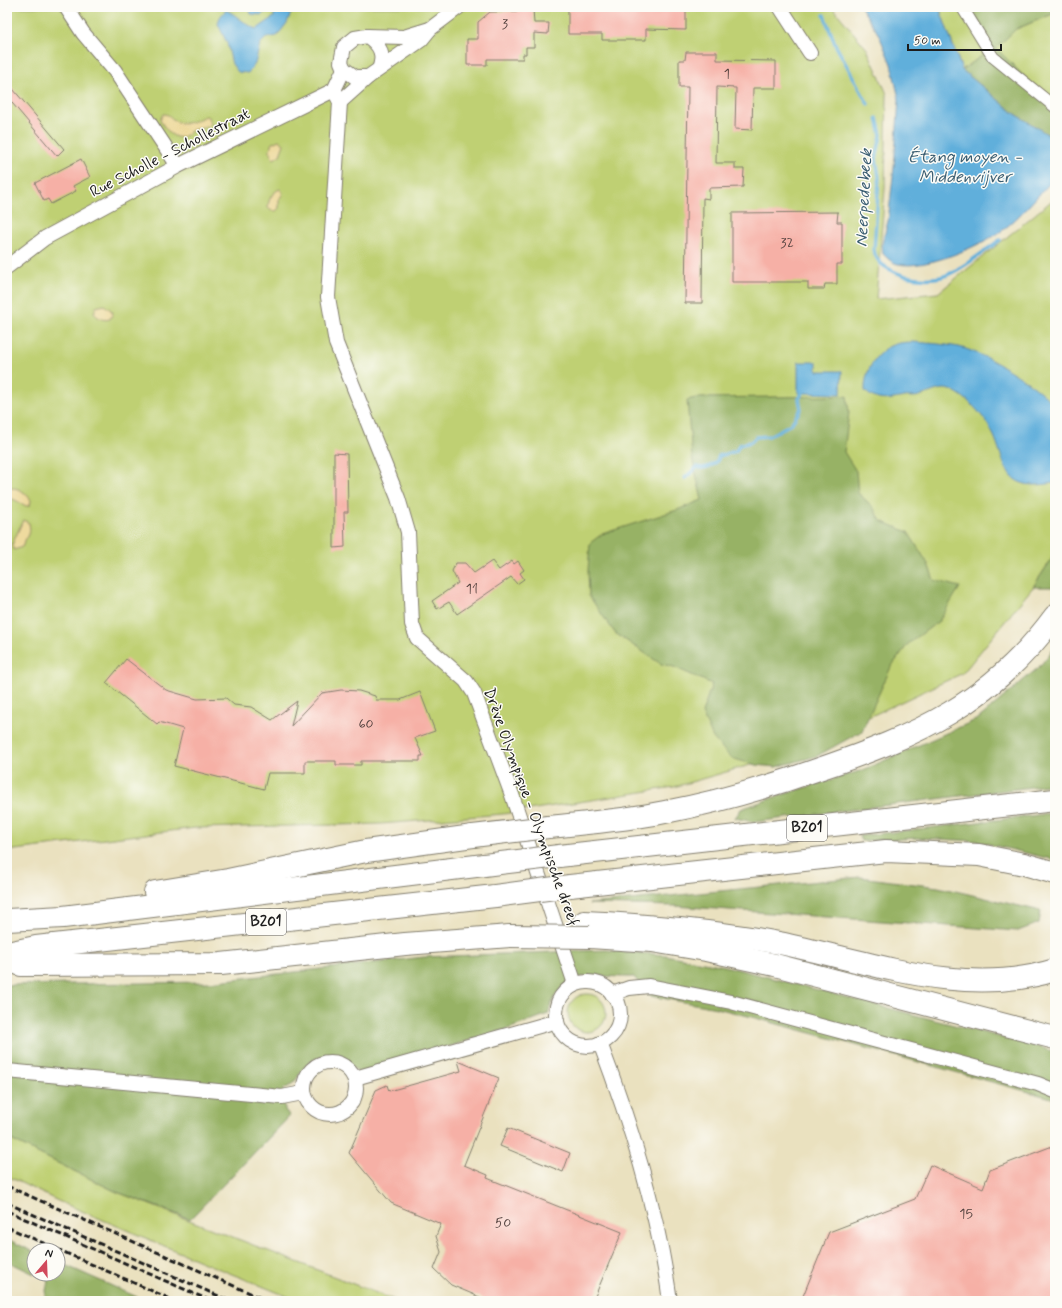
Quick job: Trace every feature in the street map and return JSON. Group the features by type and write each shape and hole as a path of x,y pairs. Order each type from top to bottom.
{"highway":[{"name":"B201","path":"7,919 63,906 228,880 366,851 472,836 626,818 710,802 786,780 866,753 924,728 966,703 1010,668 1028,650 1055,616"},
{"name":"B201","path":"7,919 71,916 559,856 1055,800"},
{"name":"B201","path":"7,953 36,947 886,851 979,855 1024,864 1055,873"},
{"name":"B201","path":"7,959 21,965 126,964 190,958 403,931 587,929 626,924 746,938 780,944 898,972 957,980 996,980 1046,973"},
{"name":"B201","path":"587,929 706,950 775,965 1055,1038"}],"street":[{"path":"66,7 83,33 115,71 178,166"},
{"path":"337,96 379,69 388,65 421,40 430,29 459,7"},
{"path":"780,7 810,53"},
{"path":"962,7 993,57 1055,107"},
{"path":"337,96 344,69 341,54 349,41 367,36 404,37 430,29"},
{"path":"367,36 378,44 382,52 382,61 379,69"},
{"path":"344,69 355,77 368,77"},
{"name":"Rue Scholle - Schollestraat","path":"7,267 45,238 178,166 337,96"},
{"name":"Drève Olympique - Olympische dreef","path":"337,96 328,297 336,343 398,498 408,532 412,624 417,638 466,681 474,693 512,795 575,984"},
{"path":"586,982 597,983 612,994 618,1006 619,1020 612,1034 600,1043 590,1046 579,1044 565,1036 556,1021 556,1010 559,999 566,990 575,984 586,982"},
{"path":"612,994 629,988 649,986 731,1002 1038,1084 1055,1091"},
{"path":"355,1078 556,1021"},
{"path":"600,1043 621,1097 646,1176 658,1230 670,1301"},
{"path":"328,1061 339,1063 349,1069 355,1078 356,1092 350,1105 338,1113 327,1114 316,1111 305,1098 303,1093 303,1082 308,1071 317,1064 328,1061"},
{"path":"7,1071 282,1097 303,1093"}],"green space":[{"path":"7,7 832,7 867,49 887,94 885,188 876,299 938,293 1055,198 1055,554 1033,587 963,673 792,753 674,787 503,814 381,824 195,828 7,851"},
{"path":"939,7 970,7 985,31 983,55 962,70"},
{"path":"970,7 1055,7 1055,13 1016,29 996,48 1028,80 1055,102 1055,139 1014,113 962,70 983,55 985,31"},
{"path":"1055,13 1055,102 1028,80 995,47 1016,29"},
{"path":"847,396 849,412 844,452 856,471 858,493 873,507 881,521 908,532 928,564 934,580 960,587 939,621 908,644 891,667 862,731 817,756 776,767 756,765 731,758 713,738 702,713 712,684 674,667 661,664 615,633 589,596 588,571 590,543 602,534 677,510 702,500 692,457 687,400 696,398"},
{"path":"1055,554 1055,587 1033,587"},
{"path":"1055,647 1055,784 754,822 735,818 741,809 863,770 978,719 1039,667"},
{"path":"1055,813 1055,860 976,841 919,838 861,841 859,836"},
{"path":"860,877 938,887 1041,911 1039,923 1018,931 675,906 589,904"},
{"path":"606,950 665,955 725,966 1055,1052 1055,1099 717,1008 650,996 634,977 592,976 581,977 562,987 554,998 548,1014 508,1029 359,1073 346,1063 332,1057 318,1058 311,1062 304,1068 290,1086 283,1089 285,1110 290,1116 190,1219 117,1192 7,1138 7,985 209,982 424,957"},
{"path":"583,994 591,994 601,999 605,1006 605,1020 601,1027 591,1032 583,1032 573,1027 571,1024 568,1017 568,1009 573,999 576,997"},
{"path":"7,1138 117,1192 397,1301 299,1301 207,1264 58,1201 7,1176"},
{"path":"7,1239 26,1248 26,1270 7,1261"},
{"path":"66,1266 146,1301 44,1301 48,1282 66,1282"}],"sand":[{"path":"163,114 168,115 174,120 182,123 197,120 205,116 208,117 211,124 204,128 193,130 183,136 175,137 166,129 160,120"},
{"path":"279,140 284,144 280,155 274,159 270,154 270,147 272,143"},
{"path":"280,189 283,193 279,200 279,208 276,211 272,211 268,208 270,199 275,192"},
{"path":"104,305 113,313 110,319 101,319 94,313 96,307"},
{"path":"12,488 21,490 31,500 30,506 26,506 13,499 7,501 7,490"},
{"path":"23,520 29,523 30,530 22,547 14,550 12,545"}],"water":[{"path":"249,7 293,8 287,23 277,36 266,38 260,44 255,64 248,73 238,72 232,64 227,43 218,24 220,17 226,10 234,14 248,25 257,29 274,17 274,9 270,9 261,15 251,14"},
{"name":"Étang moyen - Middenvijver","path":"861,7 939,7 962,70 1014,113 1055,139 1055,178 1016,219 1003,230 981,243 937,260 910,265 898,264 888,259 883,254 882,244 888,221 899,99 891,64 879,35"},
{"path":"913,342 948,345 970,350 1010,371 1047,398 1055,406 1055,483 1030,485 1016,480 1003,462 996,440 987,423 973,406 952,390 942,389 917,397 883,400 870,395 865,391 867,373 876,357 888,347 895,344"},
{"path":"798,362 817,362 817,371 842,371 841,394 798,393"}],"building":[{"path":"568,7 686,7 686,30 646,29 646,40 602,40 602,34 568,34"},
{"path":"520,9 533,9 534,23 549,23 548,34 534,33 534,47 526,47 526,54 523,54 523,59 487,59 487,65 467,65 467,39 478,39 478,22 490,12 520,11"},
{"path":"686,52 717,52 717,60 776,61 776,88 753,88 752,130 735,129 736,88 717,87 716,163 735,163 735,169 744,169 743,187 709,188 709,199 703,198 702,303 685,303 688,87 679,87 679,60 685,60"},
{"path":"7,82 64,149 57,156 7,97"},
{"path":"81,159 90,177 73,186 76,191 51,204 48,199 44,201 35,183"},
{"path":"838,212 837,222 842,222 842,264 837,264 837,284 825,284 824,289 808,289 808,282 732,282 732,213"},
{"path":"334,453 347,454 348,512 344,512 345,547 334,548"},
{"path":"492,561 499,570 512,561 514,564 518,561 524,570 520,573 524,579 517,584 511,577 457,614 449,602 437,609 432,601 458,583 452,571 456,563 465,563 474,573"},
{"path":"126,659 166,690 197,699 226,698 234,705 251,707 272,720 297,701 291,726 322,693 341,690 359,691 375,696 376,700 400,700 420,692 435,731 415,738 423,756 420,756 420,761 361,761 361,765 336,765 336,761 305,761 305,773 268,773 264,789 174,766 183,729 159,722 157,724 106,683"},
{"path":"458,1061 499,1078 464,1165 488,1175 487,1178 622,1232 593,1301 489,1301 451,1285 434,1269 441,1252 436,1236 441,1224 391,1203 349,1153 376,1090 387,1085 389,1091 461,1071"},
{"path":"508,1128 570,1153 563,1172 500,1146"},
{"path":"1055,1145 1055,1301 801,1301 829,1232 915,1199 930,1165 983,1188 990,1170"}],"waterway":[{"name":"Neerpedebeek","path":"824,15 836,46 868,104"},
{"name":"Neerpedebeek","path":"877,118 881,135 876,159 879,177 874,250 876,258 880,263 893,271 910,277 941,277 963,266 1000,240"},
{"path":"685,478 697,467 704,468 710,466 716,462 719,456 736,451 739,445 751,442 756,437 769,436 791,424 801,409 799,399 802,393"}],"railway":[{"path":"7,1186 268,1301"},
{"path":"7,1203 230,1301"},
{"path":"7,1211 211,1301"},
{"path":"7,1227 175,1301"}]}
